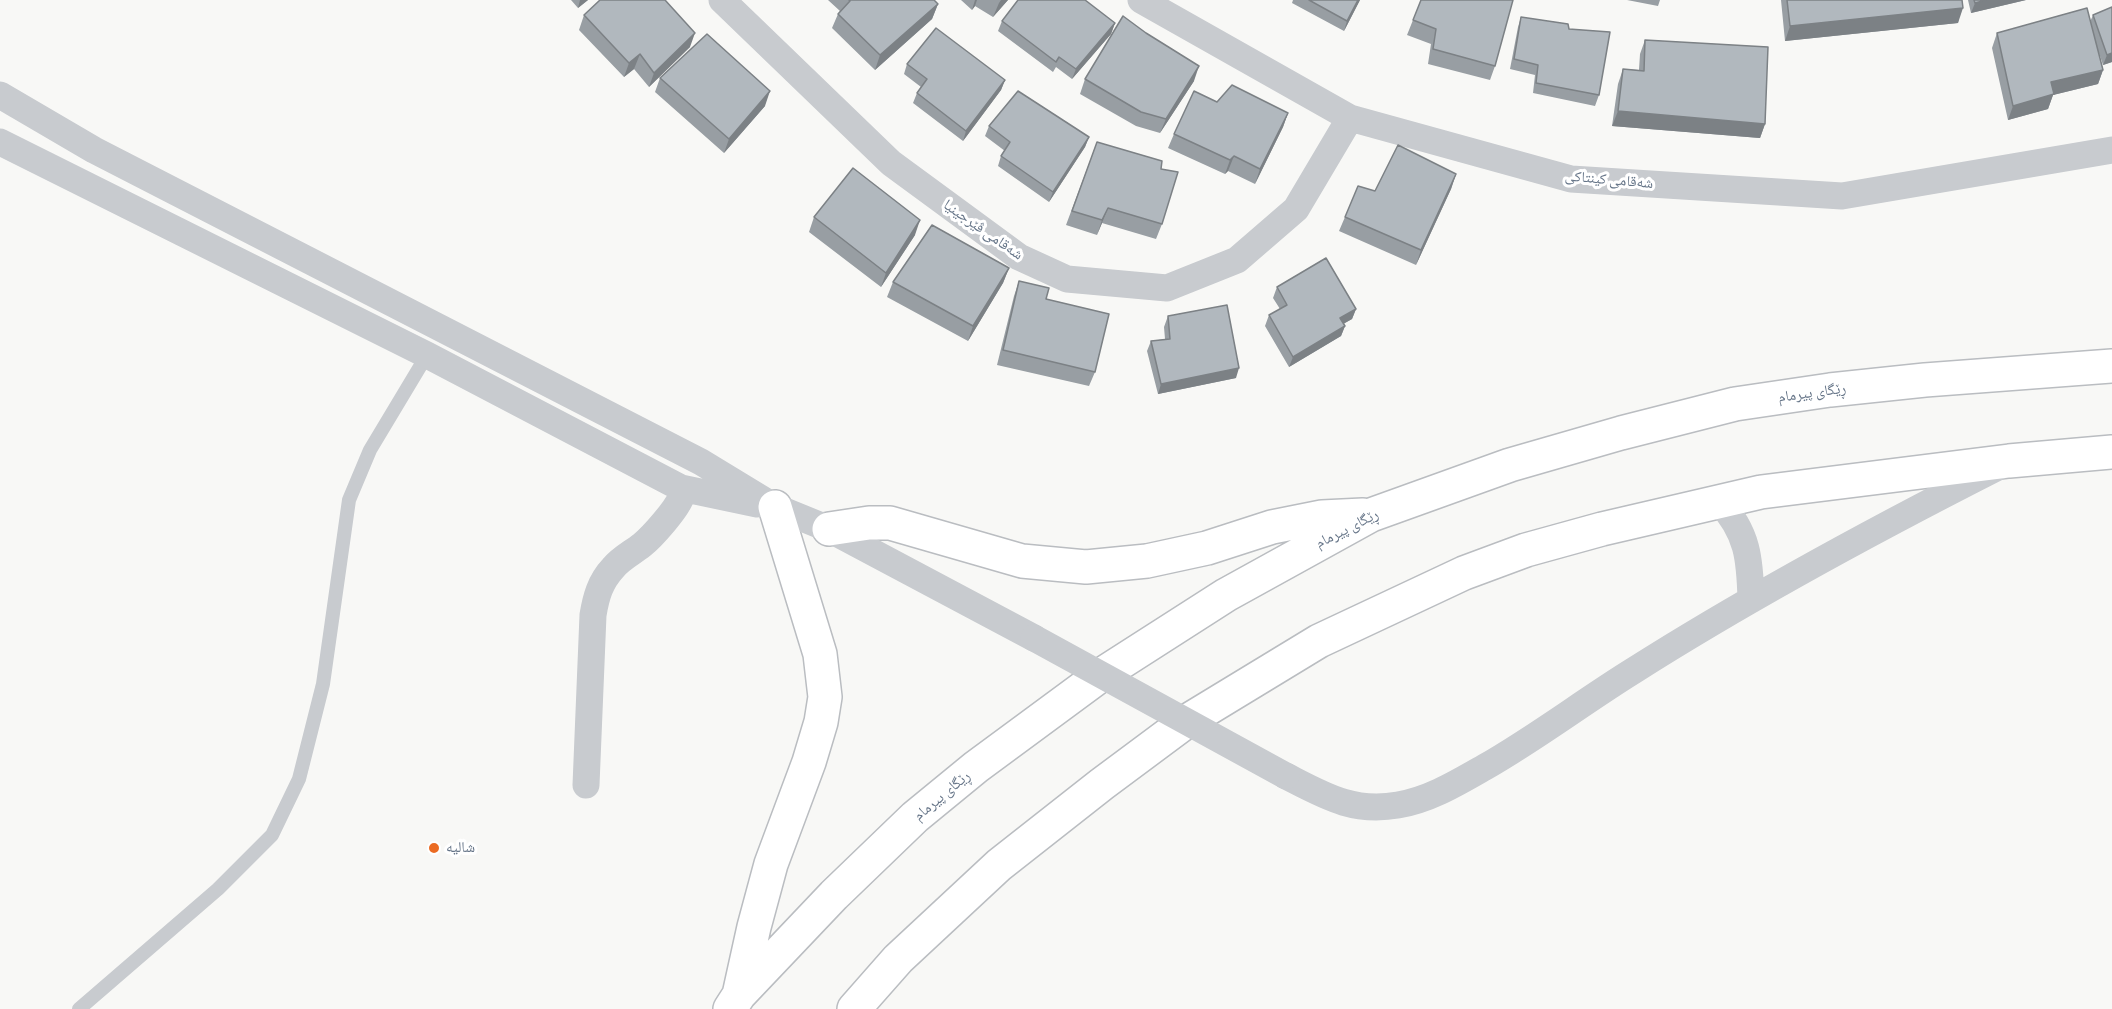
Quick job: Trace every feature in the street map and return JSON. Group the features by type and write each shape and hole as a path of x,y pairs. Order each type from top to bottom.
{"highway":[{"name":"ڕێگای پیرمام","path":"734,1002 842,887 915,817 976,767 1098,677 1226,595 1371,515 1510,465 1621,433 1735,404 1830,390 2112,366"},
{"path":"854,1009 898,960 999,865 1184,723 1319,641 1464,573 1526,550 1614,526 1761,492 2009,461 2112,452"},
{"path":"734,1002 771,864 809,762 821,722 825,697 820,654 775,507"},
{"path":"829,529 869,523 890,523 1022,561 1086,567 1147,561 1207,548 1272,527 1322,517 1371,515"}],"street":[{"name":"شەقامی ڤێرجینیا","path":"722,0 891,163 1018,258 1067,279 1167,288 1237,260 1296,209 1350,118"},
{"name":"شەقامی کینتاکی","path":"1142,0 1350,118 1571,179 1842,196 2112,150"},
{"path":"0,95 94,150 701,462 775,507 829,529 1287,776 1344,804 1378,808 1400,805 1452,786 1520,747 1633,671 1751,600 1858,538 2009,461"},
{"path":"0,142 427,355 681,488 775,507"},
{"path":"586,785 593,615 596,597 613,567 643,545 657,530 681,497 681,488"},
{"path":"1719,502 1733,516 1740,530 1748,557 1751,600"}],"lane":[{"path":"79,1009 218,889 272,835 299,779 323,684 349,500 370,450 427,355"}],"building":[{"path":"600,0 665,0 695,33 654,73 640,54 629,63 584,15"},
{"path":"849,0 934,0 938,4 880,55 838,14"},
{"path":"1018,0 1085,0 1115,23 1076,69 1059,57 1056,62 1002,21"},
{"path":"1309,0 1358,0 1347,21"},
{"path":"1421,0 1513,0 1495,66 1433,49 1436,29 1413,20"},
{"path":"1787,0 1962,0 1963,8 1790,26"},
{"path":"2112,7 2112,53 2107,55 2093,15"},
{"path":"2087,8 2103,70 2051,82 2054,94 2013,106 1997,33"},
{"path":"1123,16 1199,66 1166,119 1141,112 1085,79"},
{"path":"1521,17 1568,24 1569,29 1610,32 1599,95 1536,83 1538,65 1514,59"},
{"path":"936,28 1005,80 966,131 917,93 927,79 907,64"},
{"path":"707,34 770,91 729,139 660,78"},
{"path":"1645,40 1768,47 1765,124 1618,111 1623,69 1644,71"},
{"path":"1232,85 1288,113 1260,169 1234,156 1230,160 1174,134 1194,91 1217,102"},
{"path":"1018,91 1089,137 1053,192 1001,156 1010,142 989,126"},
{"path":"1097,142 1162,161 1161,169 1178,172 1162,224 1108,208 1102,220 1072,211"},
{"path":"1398,145 1456,174 1421,250 1345,217 1358,186 1375,191"},
{"path":"853,168 920,220 886,273 814,217"},
{"path":"932,225 1009,268 973,326 893,282"},
{"path":"1326,258 1356,309 1340,318 1345,326 1293,357 1269,315 1287,305 1277,287"},
{"path":"1019,281 1049,288 1046,299 1109,314 1095,372 1003,350"},
{"path":"1227,305 1239,368 1161,384 1151,341 1170,339 1168,316"}],"place":[{"name":"شاليه","path":"434,848"}]}
